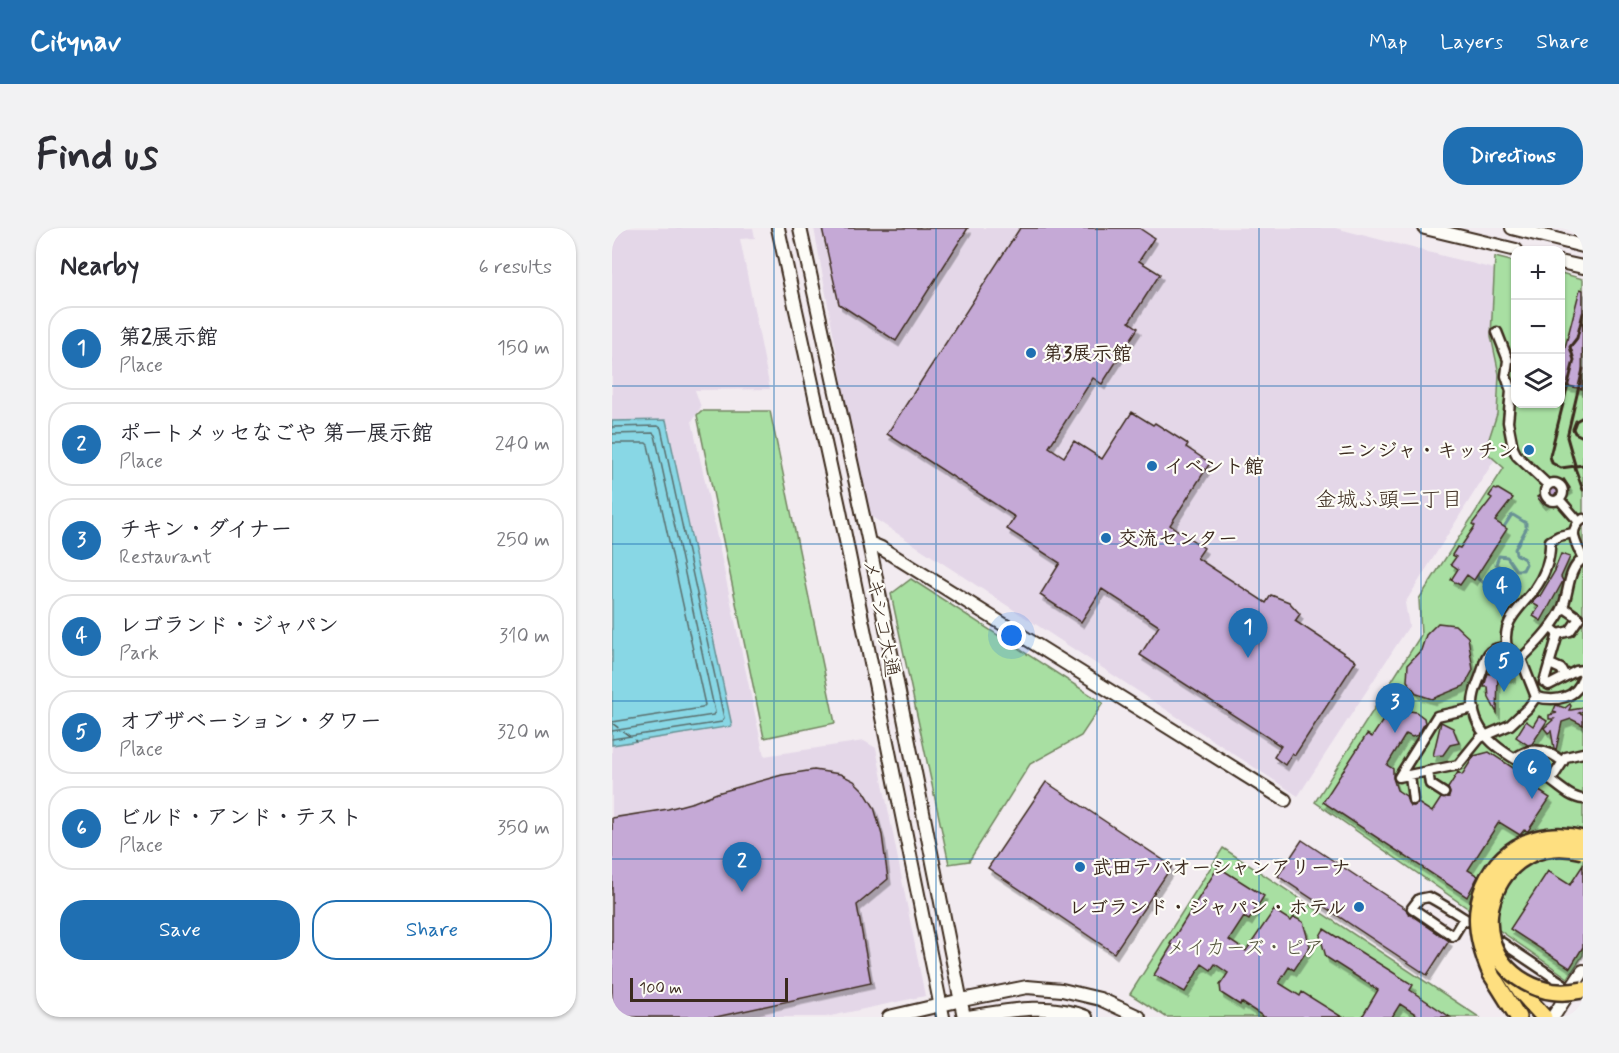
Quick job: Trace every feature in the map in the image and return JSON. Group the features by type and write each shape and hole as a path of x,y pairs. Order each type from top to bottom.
{"highway":[{"path":"1518,1017 1483,957 1477,922 1478,904 1483,888 1500,861 1525,843 1552,835 1583,839"},
{"path":"1544,1017 1522,993 1494,946 1490,921 1492,898 1502,877 1512,866 1534,852 1560,847 1583,851"},
{"path":"1506,968 1542,990 1563,993 1577,990"}],"street":[{"name":"メキシコ大通","path":"778,228 840,511 943,1011"},
{"name":"メキシコ大通","path":"800,228 869,543 965,1017"},
{"path":"1425,228 1511,249"},
{"path":"1512,228 1583,246"},
{"path":"1565,263 1583,267"},
{"path":"1497,332 1508,360 1506,376 1511,391 1508,422 1516,456 1548,485 1545,490 1546,496 1554,501 1559,499 1581,520 1573,533 1573,538 1583,559 1573,569 1563,607 1550,627 1521,659"},
{"path":"1507,647 1506,626 1547,568 1550,542 1573,533"},
{"path":"869,543 881,548 1285,800"},
{"path":"1558,634 1570,631 1579,620 1579,617 1563,607"},
{"path":"1550,627 1558,634"},
{"path":"1558,634 1544,682 1549,685 1583,670"},
{"path":"1536,697 1521,659 1507,647 1497,647 1486,654 1474,692 1474,708 1481,729 1496,745 1575,797 1583,799"},
{"path":"1550,664 1561,669 1565,676"},
{"path":"1536,697 1553,700 1570,696 1578,688 1583,677"},
{"path":"1474,708 1437,716 1400,777 1458,765 1480,738 1510,724 1528,708 1536,697"},
{"path":"1515,758 1529,750 1536,750 1552,754 1563,762"},
{"path":"1551,780 1566,758 1573,754 1583,753"},
{"path":"1428,771 1430,784 1444,793"},
{"path":"1410,775 1413,800"},
{"path":"1464,918 1453,936 1412,908 1419,899 1429,897 1464,918 1577,990"},
{"path":"1553,1017 1577,990 1583,971"},
{"path":"889,1017 943,1011 962,999 1027,987 1062,990 1101,999 1140,1017"},
{"path":"965,1017 1037,1008 1086,1017"}],"shaded area":[{"path":"612,228 753,228 755,238 740,239 770,389 695,390 701,407 692,421 764,756 864,741 876,748 925,996 826,1017 612,1017 612,743 666,420 612,421"},
{"path":"814,228 1335,228 1494,269 1491,336 1499,374 1497,414 1485,450 1495,459 1405,603 1409,626 1298,796 866,513"}],"green space":[{"path":"1495,257 1511,261 1511,408 1565,408 1565,274 1583,279 1583,955 1568,978 1315,802 1421,635 1419,599 1504,468 1485,451 1497,414 1499,374 1491,336"},
{"path":"701,411 770,411 835,723 764,738 697,415"},
{"path":"911,579 1103,703 1081,736 1030,764 969,861 949,864 891,594"},
{"name":"メイカーズ・ピア","path":"1223,848 1479,1017 1166,1017 1130,994"}],"water":[{"path":"666,420 732,726 612,745 612,421"}],"building":[{"path":"822,228 968,228 896,341 839,304"},
{"path":"1020,228 1139,228 1154,238 1139,261 1160,274 1129,322 1138,328 1102,384 1093,378 1049,447 1064,457 1074,441 1102,459 1132,412 1153,425 1155,423 1188,444 1186,447 1210,463 1170,525 1204,548 1197,558 1266,603 1271,595 1289,602 1300,614 1295,621 1356,661 1295,755 1292,753 1285,765 1274,757 1281,746 1140,655 1159,626 1102,589 1081,622 1040,595 1060,563 1007,529 1015,517 887,434"},
{"path":"1580,289 1583,290 1582,389 1565,385 1565,348"},
{"path":"1564,479 1570,488 1555,494 1543,504 1537,497 1552,490 1554,485"},
{"path":"1494,489 1513,498 1495,521 1507,529 1474,580 1467,575 1460,585 1451,580 1458,569 1451,564 1456,557 1452,555 1457,547 1460,548 1475,526 1472,524 1492,498 1489,496"},
{"path":"1561,554 1570,557 1561,577 1563,581 1541,621 1533,616 1539,607 1532,603 1538,595 1540,596 1556,569"},
{"path":"1438,623 1455,625 1468,637 1473,670 1464,686 1432,699 1417,694 1407,681 1408,664 1421,650 1426,635"},
{"path":"1493,659 1514,662 1512,677 1498,675 1497,713 1489,698 1488,687 1484,687"},
{"path":"1570,704 1569,710 1583,708 1583,711 1579,713 1583,714 1583,725 1571,719 1562,722 1556,750 1551,731 1548,733 1544,728 1554,719 1549,719 1549,715 1557,713 1553,712 1556,705 1565,708"},
{"path":"1391,708 1402,715 1410,711 1416,712 1424,718 1425,723 1418,735 1412,737 1406,734 1387,765 1393,769 1397,790 1406,796 1410,806 1418,803 1432,812 1441,798 1449,797 1448,788 1458,772 1462,775 1474,756 1489,752 1524,775 1521,779 1550,798 1528,831 1524,830 1520,835 1499,822 1468,870 1478,876 1467,897 1323,802 1367,734 1372,737"},
{"path":"1539,716 1547,721 1532,744 1528,745 1516,737 1526,721 1533,726"},
{"path":"1441,722 1453,728 1459,743 1450,745 1443,755 1433,756"},
{"path":"814,770 840,774 854,781 864,791 874,807 882,835 888,879 857,905 871,983 716,1017 612,1017 612,818 668,809 782,775"},
{"name":"武田テバオーシャンアリーナ","path":"1046,782 1172,866 1114,953 988,868"},
{"path":"1302,840 1406,909 1408,913 1449,941 1427,975 1278,876"},
{"path":"1583,865 1583,947 1570,968 1510,929 1548,871 1570,885"},
{"path":"1218,867 1264,896 1249,920 1244,917 1229,940 1246,951 1274,910 1291,921 1294,917 1303,922 1310,946 1294,970 1289,967 1279,983 1300,996 1302,992 1342,1017 1264,1017 1241,1002 1240,1005 1221,993 1220,985 1228,973 1215,964 1211,970 1202,964 1185,992 1154,975 1172,945 1170,944"},
{"path":"1324,929 1413,985 1410,990 1450,1017 1420,1017 1400,1004 1392,1017 1362,1017 1378,990 1326,957 1320,936"}],"waterway":[{"path":"1513,515 1526,523 1526,529 1515,549 1516,554 1524,559 1526,564 1523,570 1516,570 1507,557 1499,556 1496,564 1506,572 1509,582 1505,587 1494,589 1478,579 1476,570 1513,515"}],"ferry route":[{"path":"612,723 636,741"}],"railway":[{"path":"1583,313 1577,338 1570,347 1574,360 1550,456 1552,463 1561,468 1583,465"},
{"path":"1575,465 1567,437 1583,369"},
{"path":"1583,417 1576,421 1573,429 1575,433 1583,437"},
{"path":"1575,468 1583,490"}],"place":[{"name":"第3展示館","path":"1031,353"},
{"name":"ニンジャ・キッチン","path":"1529,450"},
{"name":"イベント館","path":"1152,466"},
{"name":"交流センター","path":"1106,538"},
{"name":"レゴランド・ジャパン","path":"1502,617"},
{"name":"第2展示館","path":"1248,658"},
{"name":"オブザベーション・タワー","path":"1504,692"},
{"name":"チキン・ダイナー","path":"1395,733"},
{"name":"ビルド・アンド・テスト","path":"1532,799"},
{"name":"武田テバオーシャンアリーナ","path":"1080,867"},
{"name":"ポートメッセなごや 第一展示館","path":"742,892"},
{"name":"レゴランド・ジャパン・ホテル","path":"1359,907"}],"district":[{"name":"金城ふ頭二丁目","path":"1389,499"}]}
